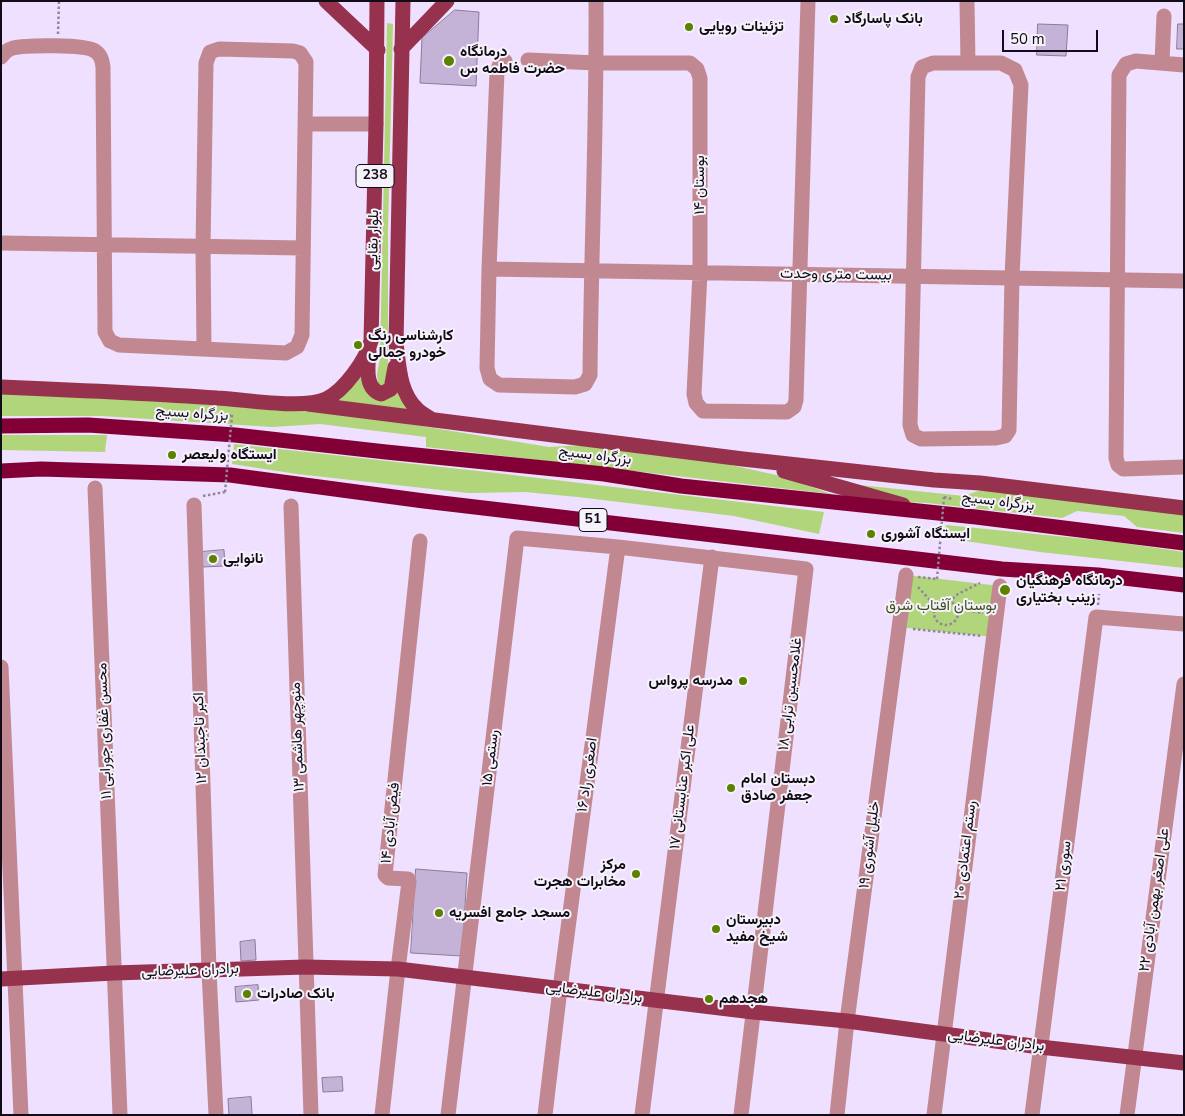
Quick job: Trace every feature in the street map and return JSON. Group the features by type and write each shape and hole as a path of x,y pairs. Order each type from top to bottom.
{"highway":[{"name":"بزرگراه بسیج","path":"1,426 88,424 235,435 604,474 681,486 976,517 1184,543"},
{"name":"51","path":"1,471 41,469 230,476 1002,569 1098,575 1184,585"}],"main road":[{"path":"326,1 378,50"},
{"name":"بلوار بقایی","path":"302,404 325,400 339,390 369,351 372,341 378,50 377,1"},
{"name":"بلوار بقایی","path":"404,1 401,49 396,342 402,382 406,394 416,409 434,421"},
{"path":"401,49 447,1"},
{"path":"369,351 368,368 370,384 374,392 387,393 394,382 396,342"},
{"path":"1,387 215,397 302,404 743,458 934,480 980,483 1184,508"},
{"path":"743,458 929,513"},
{"name":"برادران علیرضایی","path":"8,979 114,973 305,967 398,968 465,978 753,1012 848,1021 1040,1047 1184,1063"}],"street":[{"path":"505,61 500,64 497,72 487,368 490,379 499,386 575,387 585,384 590,375 597,63 596,1"},
{"path":"800,275 808,1"},
{"path":"967,1 968,62"},
{"path":"1162,62 1164,16"},
{"path":"1,57 6,51 15,47 58,45 93,49 101,57 103,67 105,332 110,341 119,345 286,353 297,347 302,336 306,62 300,53 293,51 219,49 210,52 206,63 203,247 204,349"},
{"path":"528,60 597,63"},
{"path":"968,62 1001,64 1015,70 1021,85 1012,277 1009,430 1005,436 996,438 921,438 913,435 910,425 918,77 922,66 933,63 968,62"},
{"path":"1184,65 1162,62 1136,62 1126,64 1119,75 1116,280 1116,458 1118,465 1123,468 1184,467"},
{"name":"بوستان ۱۴","path":"597,63 690,63 697,68 700,78 700,273 694,394 696,403 703,411 787,412 794,407 796,400 800,275"},
{"path":"305,124 376,124"},
{"path":"1,243 303,248"},
{"name":"بیست متری وحدت","path":"489,269 1184,280"},
{"name":"محسن غفاری جورابی ۱۱","path":"95,488 120,1115"},
{"name":"اکبر تاجبندان ۱۲","path":"198,500 208,971 216,1115"},
{"name":"منوچهر هاشمی ۱۳","path":"291,506 311,1115"},
{"name":"رستمی ۱۵","path":"448,1115 517,538 617,554"},
{"name":"فیض آبادی ۱۴","path":"382,1115 409,882 408,879 388,878 385,875 420,541"},
{"path":"617,554 712,557"},
{"name":"اصغری راد ۱۶","path":"545,1115 617,554"},
{"name":"غلامحسین ترابی ۱۸","path":"712,557 806,569 741,1115"},
{"name":"علی اکبر عنابستانی ۱۷","path":"642,1115 712,557"},
{"name":"خلیل آشوری ۱۹","path":"837,1115 906,576"},
{"name":"رستم اعتمادی ۲۰","path":"934,1115 1000,586"},
{"name":"سوری ۲۱","path":"1032,1115 1096,616 1184,624"},
{"path":"1,667 8,979 21,1115"},
{"name":"علی اصغر بهمن آبادی ۲۲","path":"1127,1115 1184,684"}],"path":[{"path":"58,1 58,45"},
{"path":"198,500 225,492 232,415 210,420"},
{"path":"906,576 937,579 944,497"},
{"path":"906,576 917,585 936,608"},
{"path":"949,602 962,592 980,584"},
{"path":"958,609 956,620 950,625 938,622 936,619 934,611 941,602 949,602 958,609 996,615"},
{"path":"944,632 946,625"},
{"path":"899,627 993,637"}],"green space":[{"path":"387,23 393,24 388,227 388,361 387,377 384,385 380,387 377,374 380,358"},
{"path":"361,368 384,400 393,395 398,387 415,413 335,401"},
{"path":"1,394 238,404 348,414 549,447 585,445 722,463 776,475 832,494 426,447 426,437 320,424 272,427 102,416 1,416"},
{"path":"1,435 107,435 105,452 1,450"},
{"path":"234,444 824,512 819,534 734,516 578,497 525,492 468,493 297,474 232,464"},
{"path":"821,481 964,496 981,490 1184,513 1184,533 1137,527 1124,516 1077,511 1062,518 927,503 890,501"},
{"path":"946,525 1116,542 1184,552 1184,568 1040,552 945,538"},
{"name":"بوستان آفتاب شرق","path":"906,575 1000,586 993,637 899,627"}],"building":[{"name":"درمانگاه حضرت فاطمه س","path":"455,10 479,12 476,86 420,83 422,38"},
{"path":"1038,24 1068,25 1066,56 1037,55"},
{"path":"1178,24 1184,24 1184,49 1177,49"},
{"name":"نانوایی","path":"224,550 225,566 202,567 201,552"},
{"name":"مسجد جامع افسریه","path":"416,869 467,873 462,956 411,953"},
{"path":"255,940 256,960 241,961 240,942"},
{"name":"بانک صادرات","path":"258,985 259,1000 236,1002 235,987"},
{"path":"342,1077 343,1091 323,1092 322,1078"},
{"path":"251,1097 252,1115 229,1115 228,1099"}],"place":[{"name":"بانک پاسارگاد","path":"834,19"},
{"name":"تزئینات رویایی","path":"689,27"},
{"name":"درمانگاه حضرت فاطمه س","path":"449,61"},
{"name":"کارشناسی رنگ خودرو جمالی","path":"358,345"},
{"name":"ایستگاه ولیعصر","path":"172,455"},
{"name":"ایستگاه آشوری","path":"871,534"},
{"name":"نانوایی","path":"213,559"},
{"name":"درمانگاه فرهنگیان زینب بختیاری","path":"1005,590"},
{"name":"مدرسه پرواس","path":"743,681"},
{"name":"دبستان امام جعفر صادق","path":"731,788"},
{"name":"مرکز مخابرات هجرت","path":"636,874"},
{"name":"مسجد جامع افسریه","path":"439,913"},
{"name":"دبیرستان شیخ مفید","path":"716,929"},
{"name":"بانک صادرات","path":"247,994"},
{"name":"هجدهم","path":"709,999"}]}
